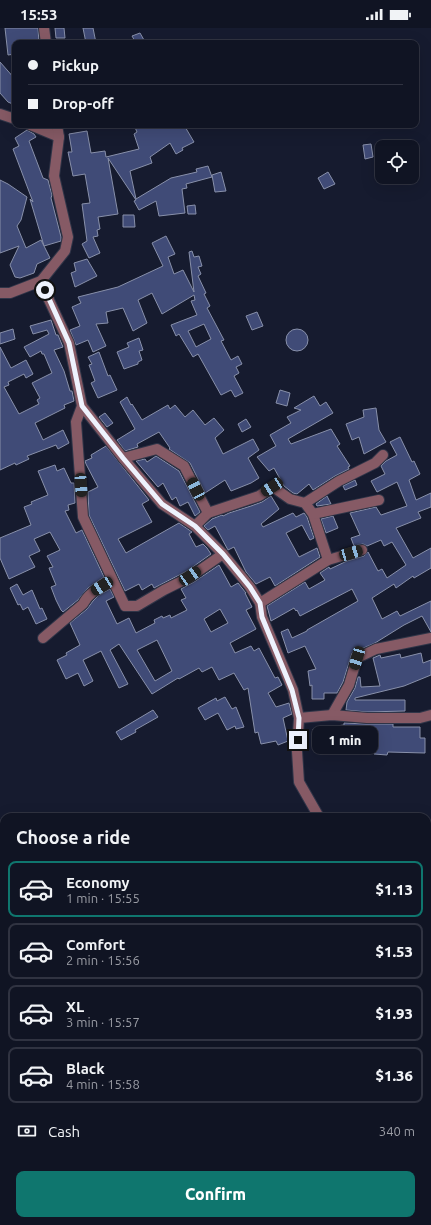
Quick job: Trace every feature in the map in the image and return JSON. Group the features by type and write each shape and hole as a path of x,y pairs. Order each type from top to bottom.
{"street":[{"path":"44,28 46,40"},
{"path":"0,114 12,119"},
{"path":"37,128 59,137"},
{"path":"0,293 10,293 41,281 65,251 68,237 54,176 59,137 58,128"},
{"path":"41,281 69,343 82,406 162,504 195,526 223,554 250,587 260,603 262,617 292,690 299,718 297,751 299,782 317,813"},
{"path":"82,406 76,422 83,517 125,606 137,606 190,576 223,554"},
{"path":"123,458 157,449 184,466 208,513"},
{"path":"305,503 339,481 376,463 383,455"},
{"path":"195,526 208,513 259,496 272,487 290,499 305,503 313,514 328,560"},
{"path":"313,514 378,500"},
{"path":"260,603 328,560 362,550"},
{"path":"44,638 84,604 86,598 92,592 112,580"},
{"path":"332,715 349,685 357,658 376,649 431,638"},
{"path":"299,718 332,715 367,718 420,718 431,716"}],"building":[{"path":"5,28 38,28 39,40 12,40 12,54 8,55"},
{"path":"55,28 64,28 65,38 56,38"},
{"path":"83,28 93,28 95,40 85,40"},
{"path":"140,33 144,40 134,40 132,36"},
{"path":"0,62 12,76 12,104 8,102 0,93"},
{"path":"135,128 186,128 194,142 182,148 183,150 176,154 170,143 150,157 152,163 130,171 136,199 171,178 197,172 196,169 208,166 212,177 186,184 187,188 182,189 185,213 159,216 156,201 139,210 134,201 136,200 108,158 118,214 98,217 100,229 97,230 98,236 93,237 100,253 89,258 82,244 87,241 82,204 90,203 85,174 73,176 68,152 72,152 69,134 87,131 91,153 105,151 106,157 139,149 134,134 137,132"},
{"path":"27,130 36,137 29,141 43,178 48,180 61,237 61,241 44,246 30,199 33,202 13,149 19,146 15,138"},
{"path":"371,144 373,157 365,159 363,145"},
{"path":"221,172 226,191 215,192 212,175"},
{"path":"328,172 335,184 324,189 318,178"},
{"path":"0,180 27,197 21,220 17,226 26,248 41,240 50,258 37,264 34,273 20,278 15,277 10,265 19,246 0,253"},
{"path":"195,205 196,214 188,214 187,206"},
{"path":"123,215 134,215 135,227 123,227"},
{"path":"166,236 175,254 168,257 174,274 183,270 194,292 189,252 192,251 194,257 199,256 202,266 198,267 201,274 198,276 210,306 207,308 224,340 221,341 231,360 238,356 242,364 236,367 239,373 234,376 243,393 235,397 231,390 221,395 198,354 193,357 179,334 176,336 171,325 197,315 191,301 195,300 194,295 162,314 152,293 138,300 147,323 133,331 123,308 106,312 108,323 96,324 106,346 93,352 88,340 76,345 70,330 80,326 72,307 81,303 78,297 118,287 163,266 152,243","holes":["204,324 211,339 196,347 188,331"]},
{"path":"87,259 97,276 75,287 71,273 76,271 74,263"},
{"path":"257,312 263,326 252,330 246,316"},
{"path":"51,320 56,335 58,335 63,347 54,350 64,371 70,391 72,391 74,401 64,405 65,408 35,423 43,440 63,430 69,443 58,449 56,445 27,456 29,459 16,465 15,463 0,470 0,347 11,368 26,360 33,374 26,378 24,374 8,382 9,385 4,387 19,414 39,404 37,400 40,398 32,383 52,373 44,354 42,354 41,351 30,357 24,347 49,334 47,330 33,334 30,326"},
{"path":"13,329 15,339 0,344 0,333"},
{"path":"297,329 305,332 308,340 305,348 297,351 289,348 286,340 289,332"},
{"path":"139,338 143,350 139,351 142,360 138,362 138,364 124,369 117,352 129,347 127,343"},
{"path":"99,352 108,376 110,375 117,390 98,398 91,383 95,381 89,365 92,364 88,357"},
{"path":"280,390 290,393 287,406 276,403"},
{"path":"314,396 320,406 326,402 333,413 288,439 291,444 331,429 340,444 337,446 350,466 348,467 349,469 313,490 309,484 297,494 293,493 284,486 274,468 269,471 257,457 276,446 270,435 291,423 287,417 301,410 294,408"},
{"path":"127,397 142,420 168,405 170,409 175,405 185,417 193,410 205,425 214,418 224,430 215,438 223,454 253,439 259,450 248,458 259,478 231,491 225,480 205,493 190,463 169,449 170,448 159,432 137,444 138,447 125,451 117,440 135,429 120,402"},
{"path":"376,408 379,430 386,442 364,454 359,437 352,440 346,424 364,417 363,410"},
{"path":"105,413 113,423 107,427 99,417"},
{"path":"246,419 251,427 242,432 238,424"},
{"path":"400,437 412,462 414,461 420,474 409,480 416,500 431,493 431,507 418,512 421,518 396,528 413,558 431,548 431,568 414,578 413,576 396,588 394,584 372,598 382,619 397,611 400,616 431,601 431,632 422,616 375,643 352,653 343,682 337,693 324,693 324,699 312,699 312,685 310,686 308,671 316,669 305,646 288,653 281,632 288,629 292,638 307,631 358,601 352,589 300,616 294,608 271,621 267,606 305,582 309,589 325,580 320,573 329,567 330,569 347,561 364,556 368,552 378,571 382,569 387,578 406,565 392,542 384,546 381,540 367,546 363,544 354,546 351,538 360,535 350,513 376,507 381,515 407,506 397,482 377,492 371,481 385,474 381,466 386,461 397,455 390,442"},
{"path":"106,446 149,500 142,504 152,522 118,539 126,553 179,523 192,532 189,534 196,547 203,544 211,554 187,571 154,588 152,584 142,590 139,584 125,591 89,515 88,492 98,487 85,461 92,458 91,455"},
{"path":"156,456 179,471 200,512 195,516 188,502 180,506 176,497 172,500 163,483 158,487 136,461 145,459 147,462"},
{"path":"55,465 57,471 64,468 71,483 74,483 75,503 68,505 69,510 65,511 76,533 82,530 104,577 88,588 78,600 63,612 51,587 56,585 49,568 53,567 47,556 60,550 50,532 34,539 40,551 29,556 35,567 9,579 0,558 0,538 31,525 24,507 32,504 31,502 48,495 38,471"},
{"path":"355,480 357,485 345,490 343,486"},
{"path":"271,496 279,509 261,524 263,527 293,513 296,517 304,513 307,517 314,538 310,540 302,525 286,533 299,557 317,548 320,557 275,586 270,577 256,584 246,572 234,547 228,550 215,526 208,530 204,526 212,519 262,502"},
{"path":"327,496 331,504 317,506 316,504"},
{"path":"333,516 338,528 326,533 321,519"},
{"path":"219,565 231,587 238,583 246,593 252,607 246,610 256,629 230,643 235,653 251,646 254,651 259,648 275,678 278,677 282,685 268,693 276,707 289,703 292,714 283,718 288,741 278,745 276,741 261,744 258,732 255,733 248,688 244,690 234,673 219,680 212,667 202,672 199,668 179,679 178,678 152,694 119,644 110,650 128,684 119,688 101,651 83,660 93,681 84,686 78,673 66,679 57,660 67,655 66,653 80,645 70,623 87,609 99,595 110,589 114,597 106,601 117,624 129,618 136,633 155,623 154,620 162,616 163,618 170,615 171,618 187,610 181,600 186,598 181,589","holes":["220,609 228,623 211,632 204,619","157,640 172,671 155,681 137,650"]},
{"path":"17,584 23,595 32,590 40,609 42,608 47,619 36,624 28,607 23,610 20,604 18,605 10,588"},
{"path":"421,653 423,663 431,660 431,675 404,686 355,698 355,700 405,700 405,711 367,712 346,710 347,702 355,688 358,677 360,677 361,687 380,686 373,658 380,655 381,658 400,654 401,658"},
{"path":"225,697 232,709 236,707 244,727 236,729 235,726 227,730 218,713 205,720 198,708 216,698 217,701"},
{"path":"153,710 158,717 121,740 116,732"},
{"path":"344,723 393,724 393,727 420,727 420,738 425,738 425,753 388,752 387,755 374,754 375,740 352,740 352,744 338,744 338,741 315,744 313,729 344,725"}],"route":[{"path":"45,290 69,343 82,406 162,504 195,526 223,554 250,587 260,603 262,617 292,690 299,718 298,740"}]}
